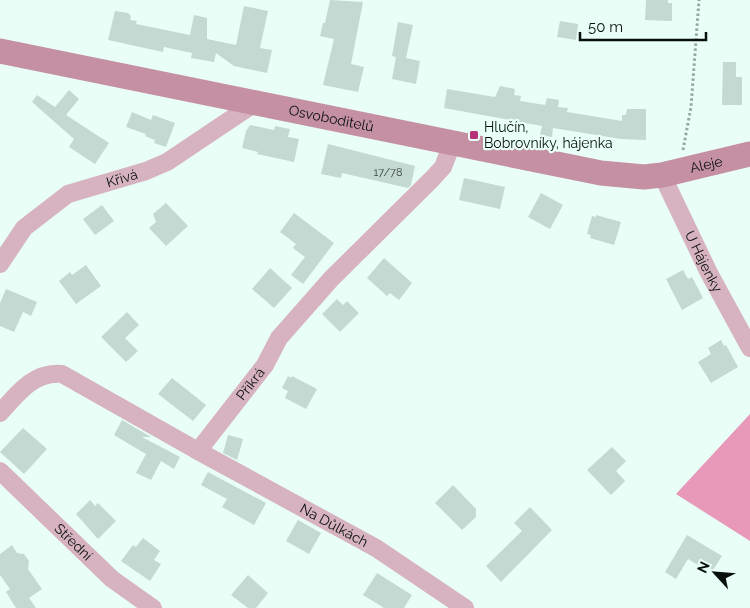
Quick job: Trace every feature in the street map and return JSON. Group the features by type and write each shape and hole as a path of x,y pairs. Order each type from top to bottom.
{"street":[{"name":"Osvoboditelů","path":"0,52 600,173 644,177 670,174"},
{"name":"Křivá","path":"0,264 24,228 68,194 146,171 167,162 255,103"},
{"name":"Příkrá","path":"198,451 265,365 279,338 331,278 443,167 452,144"},
{"name":"Aleje","path":"670,174 750,154"},
{"name":"U Hájenky","path":"670,174 708,273 750,348"},
{"path":"2,407 34,379 52,373 62,374 198,451"},
{"name":"Na Důlkách","path":"198,451 376,548 464,608"},
{"name":"Střední","path":"0,471 112,579 153,608"}],"path":[{"path":"670,174 691,107 699,0"}],"shaded area":[{"path":"750,414 750,541 676,494"}],"building":[{"path":"330,0 363,2 351,64 364,67 358,92 323,85 334,39 320,36"},
{"path":"646,0 668,0 668,3 672,3 672,21 645,20"},
{"path":"244,6 268,11 260,48 272,50 267,73 234,66 216,53 214,62 191,58 192,53 164,47 163,52 108,40 115,11 128,13 131,16 130,20 137,21 136,24 190,35 194,15 207,18 207,39 236,45"},
{"path":"560,21 578,24 576,40 557,37"},
{"path":"398,22 413,25 406,58 420,61 416,84 392,79 396,57 392,56"},
{"path":"723,62 736,62 736,77 742,77 742,105 722,105"},
{"path":"500,86 515,89 514,95 521,96 520,101 545,105 547,98 559,100 558,107 568,108 567,112 622,121 622,115 626,115 627,109 646,109 646,140 621,139 553,128 552,137 540,135 542,126 444,108 447,89 495,97"},
{"path":"69,90 79,99 66,115 109,143 95,164 69,147 74,139 32,102 37,95 55,107"},
{"path":"132,112 151,120 153,115 175,123 166,147 154,143 155,140 145,136 146,134 126,127"},
{"path":"250,125 274,130 275,126 290,129 288,137 299,139 294,162 257,154 258,152 242,148 246,131"},
{"path":"328,144 415,166 411,185 408,188 342,173 341,178 321,174"},
{"path":"464,178 505,187 500,209 459,200"},
{"path":"541,193 563,205 550,229 528,217"},
{"path":"166,203 188,226 166,246 149,228 156,222 153,214"},
{"path":"102,205 114,221 95,235 83,219"},
{"path":"294,213 334,243 303,284 291,275 305,257 293,248 296,244 280,232"},
{"path":"596,215 621,222 614,245 590,238 591,235 587,234 592,216 596,217"},
{"path":"384,258 412,283 399,300 390,293 387,296 367,278"},
{"path":"86,265 101,286 76,304 59,281 70,272 72,275"},
{"path":"270,268 292,288 274,308 252,289"},
{"path":"683,270 688,279 692,277 703,298 682,310 666,279"},
{"path":"6,289 37,302 31,316 23,312 14,332 0,326 0,303"},
{"path":"337,299 343,305 347,301 359,313 340,332 322,314"},
{"path":"127,312 139,325 125,338 138,351 126,362 101,337"},
{"path":"721,340 724,346 726,345 738,367 711,383 698,362 711,354 708,348"},
{"path":"288,376 291,378 292,376 317,389 306,409 285,398 288,391 282,388"},
{"path":"172,378 206,405 193,421 158,394"},
{"path":"122,420 151,437 142,437 180,457 174,469 161,461 151,480 136,473 146,454 114,435"},
{"path":"23,428 47,449 24,474 0,452"},
{"path":"228,435 243,439 237,460 223,453"},
{"path":"612,447 626,461 616,471 625,481 611,495 587,470"},
{"path":"208,472 266,503 254,525 222,507 227,499 201,485"},
{"path":"453,485 476,509 476,517 462,530 435,503"},
{"path":"90,500 95,506 98,503 116,521 98,539 76,514"},
{"path":"530,507 552,530 501,582 486,566 522,531 514,523"},
{"path":"298,520 321,533 309,554 286,541"},
{"path":"687,535 722,556 711,573 688,559 676,579 665,572"},
{"path":"143,538 160,551 154,560 161,564 150,581 121,561 133,545 136,547"},
{"path":"12,545 17,553 24,554 29,561 28,569 42,589 29,598 36,608 16,608 6,592 10,589 0,575 0,554"},
{"path":"377,573 412,595 404,608 384,608 363,595"},
{"path":"248,575 268,593 256,608 248,608 231,595"}],"place":[{"name":"Hlučín, Bobrovníky, hájenka","path":"474,135"}]}
